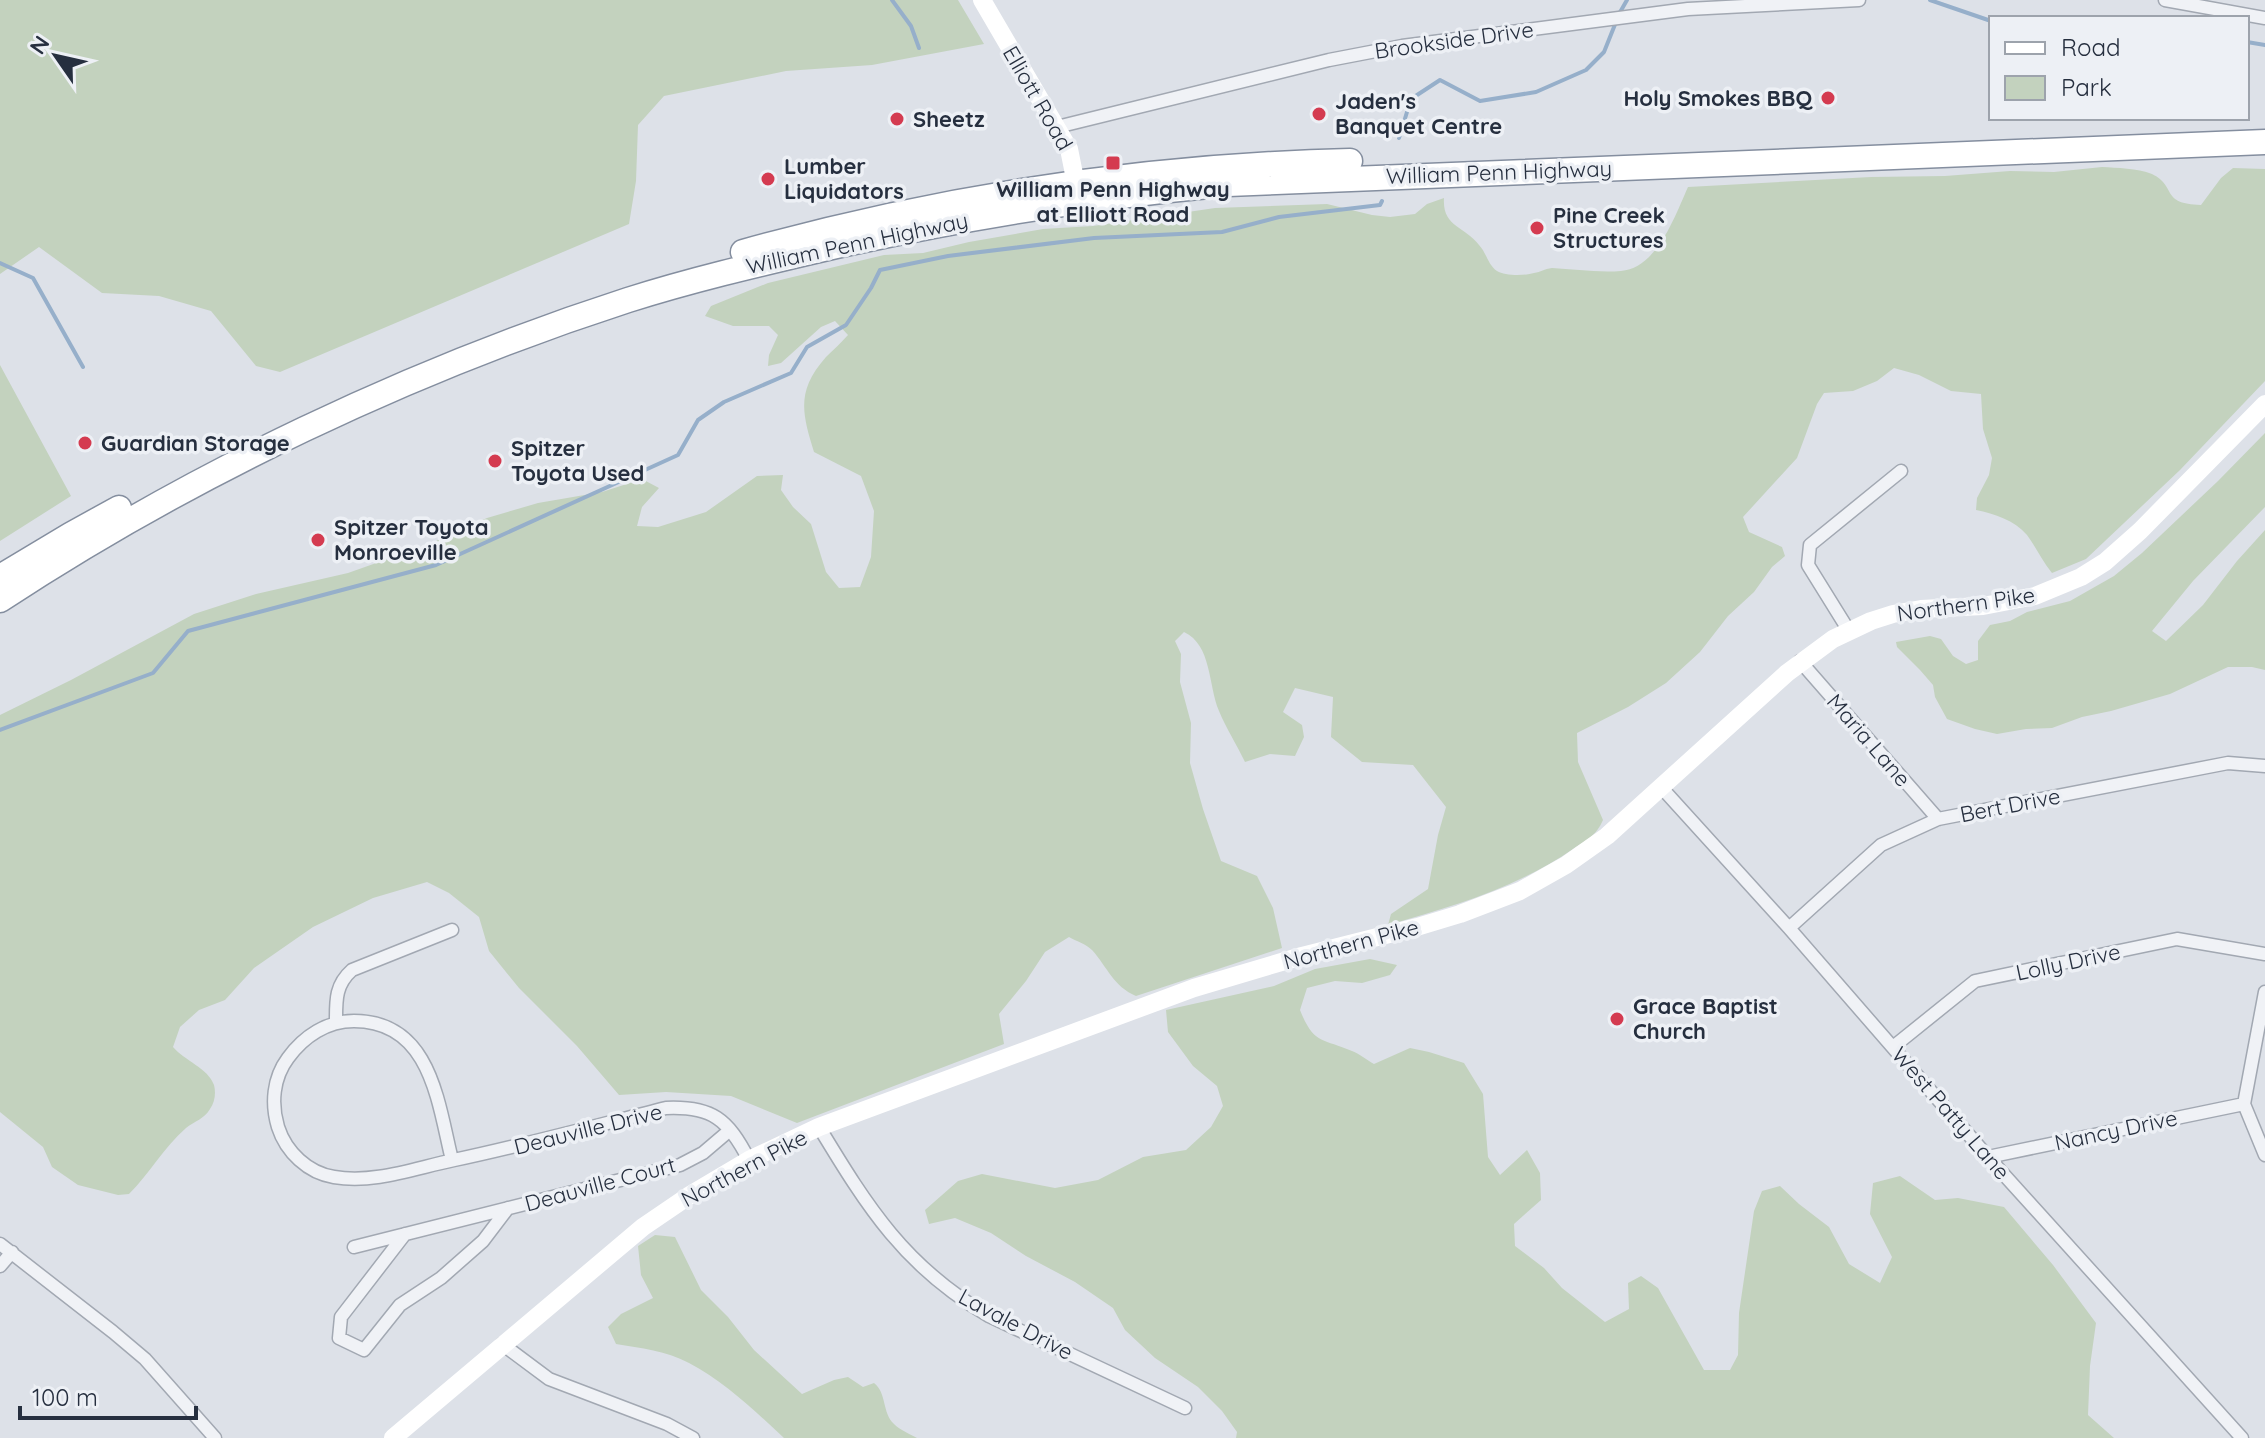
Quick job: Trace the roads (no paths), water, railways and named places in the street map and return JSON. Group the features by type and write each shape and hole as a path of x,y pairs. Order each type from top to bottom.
{"highway":[{"name":"William Penn Highway","path":"0,600 121,525 281,441 393,389 525,336 628,300 729,271 1164,171 1295,163 2265,128"},
{"name":"William Penn Highway","path":"0,577 106,515 288,422 446,351 563,307 669,272 813,232 943,204 1077,191 1166,190 1296,180 2265,142"}],"main road":[{"name":"Elliott Road","path":"982,0 1069,149 1077,191"},
{"name":"Northern Pike","path":"393,1438 643,1227 749,1160 819,1127 1194,988 1417,927 1490,903 1545,878 1607,836 1800,661 1849,631 1882,617 1907,611 2010,602 2035,596 2081,577 2105,562 2140,531 2265,404"}],"street":[{"name":"Brookside Drive","path":"1057,127 1366,52 1688,9 1859,0"},
{"path":"2165,0 2265,18"},
{"path":"1849,631 1808,565 1810,545 1901,471"},
{"name":"Maria Lane","path":"1800,661 1938,819"},
{"name":"Bert Drive","path":"1789,928 1881,845 1938,819 2228,763 2265,766"},
{"name":"West Patty Lane","path":"1661,787 2242,1438"},
{"path":"452,930 352,970 344,977 337,991 336,1022 369,1021 384,1026 398,1033 419,1055 433,1083 452,1160"},
{"name":"Lolly Drive","path":"1893,1047 1975,981 2177,939 2265,954"},
{"path":"2265,992 2244,1104 2265,1155"},
{"name":"Deauville Drive","path":"336,1022 313,1032 287,1059 274,1094 274,1114 289,1150 315,1171 331,1177 354,1179 386,1176 666,1108 688,1107 705,1110 717,1118 730,1130 749,1160"},
{"name":"Nancy Drive","path":"1988,1157 2244,1104"},
{"name":"Lavale Drive","path":"819,1127 855,1187 894,1239 913,1259 968,1303 989,1316 1185,1408"},
{"name":"Deauville Court","path":"354,1247 680,1165 703,1153 730,1130"},
{"name":"Deauville Court","path":"405,1234 341,1317 339,1338 364,1350 400,1305 441,1278 483,1241 508,1208"},
{"path":"0,1244 145,1359 215,1438"},
{"path":"0,1266 12,1252"},
{"path":"502,1344 549,1379 667,1424 693,1438"}],"waterway":[{"path":"892,0 911,26 919,48"},
{"path":"1619,14 1627,0"},
{"path":"1930,0 1989,20"},
{"path":"1399,138 1411,99 1440,80 1480,101 1536,92 1586,70 1604,52 1616,22"},
{"path":"2249,42 2265,45"},
{"path":"0,730 153,673 188,631 436,565 678,455 698,420 724,402 791,373 807,347 846,325 880,270 948,256 1094,238 1222,232 1279,217 1380,205 1382,201"},
{"path":"0,263 33,278 83,367"}],"place":[{"name":"Holy Smokes BBQ","path":"1828,98"},
{"name":"Jaden's Banquet Centre","path":"1319,114"},
{"name":"Sheetz","path":"897,119"},
{"name":"William Penn Highway at Elliott Road","path":"1113,163"},
{"name":"Lumber Liquidators","path":"768,179"},
{"name":"Pine Creek Structures","path":"1537,228"},
{"name":"Guardian Storage","path":"85,443"},
{"name":"Spitzer Toyota Used","path":"495,461"},
{"name":"Spitzer Toyota Monroeville","path":"318,540"},
{"name":"Grace Baptist Church","path":"1617,1019"}]}
